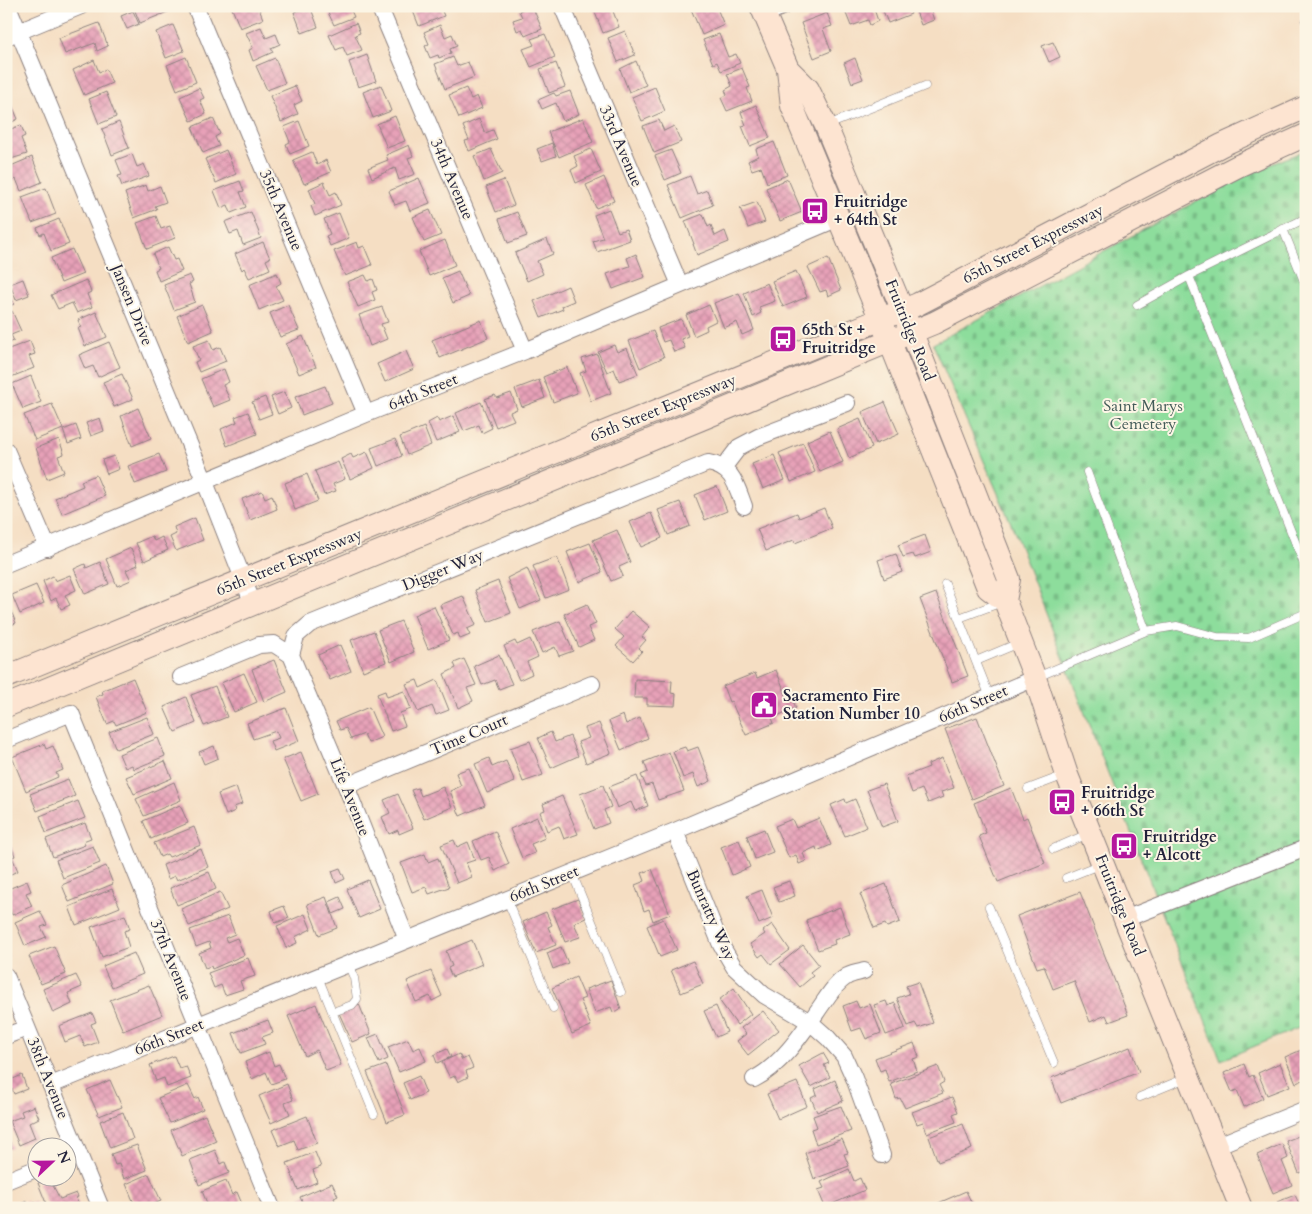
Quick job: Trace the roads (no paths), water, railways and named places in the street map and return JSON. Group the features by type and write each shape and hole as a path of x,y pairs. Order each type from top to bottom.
{"main road":[{"name":"Fruitridge Road","path":"770,9 788,69 792,106 840,218 988,588 1005,600"},
{"name":"Fruitridge Road","path":"788,69 808,89 826,126 912,333 1009,579 1005,600 1036,678 1067,775 1241,1208"},
{"name":"65th Street Expressway","path":"6,677 902,310 974,275 1222,145 1306,107"},
{"name":"65th Street Expressway","path":"6,706 912,333 1238,166 1306,135"}],"street":[{"name":"Jansen Drive","path":"8,6 13,34 205,482 253,604"},
{"path":"13,34 81,6"},
{"name":"35th Avenue","path":"195,6 366,414"},
{"name":"34th Avenue","path":"379,6 525,351"},
{"name":"33rd Avenue","path":"562,6 680,285"},
{"name":"64th Street","path":"6,564 366,414 525,351 840,218"},
{"path":"744,506 733,477 723,468 739,447 758,436 847,403"},
{"path":"6,450 48,548"},
{"name":"Digger Way","path":"291,654 296,636 310,624 708,463 716,464 723,468"},
{"path":"180,677 259,645 274,644 291,654"},
{"name":"Life Avenue","path":"291,654 407,940"},
{"name":"66th Street","path":"51,1085 676,831 1036,678"},
{"name":"Time Court","path":"346,786 592,684"},
{"name":"37th Avenue","path":"6,740 71,713 272,1208"},
{"name":"Bunratty Way","path":"676,831 722,945 734,967 764,995 810,1022 844,1056 882,1155"},
{"path":"1125,919 1306,848"},
{"path":"754,1079 765,1073 779,1061 834,988 846,976 864,971"},
{"name":"38th Avenue","path":"6,976 51,1085 67,1136"},
{"path":"6,1036 27,1028"},
{"path":"1216,1146 1306,1109"},
{"name":"38th Avenue","path":"78,1164 101,1208"},
{"path":"6,1181 28,1172"}],"lane":[{"path":"826,126 925,86"},
{"path":"1136,305 1189,276 1306,218"},
{"path":"1283,229 1306,286"},
{"path":"1189,276 1306,569"},
{"path":"1087,472 1146,631"},
{"path":"945,584 990,697"},
{"path":"960,618 1005,600"},
{"path":"1036,678 1146,631 1177,626 1217,636 1249,638 1306,613"},
{"path":"976,661 1021,642"},
{"path":"1028,789 1067,775"},
{"path":"1053,849 1090,833"},
{"path":"1066,878 1103,863"},
{"path":"572,873 621,992"},
{"path":"507,900 553,1008"},
{"path":"989,907 1054,1063"},
{"path":"333,1012 352,1005 357,999 354,978 348,964"},
{"path":"318,977 374,1114"},
{"path":"1140,1097 1188,1077"}],"place":[{"name":"Fruitridge + 64th St","path":"815,211"},
{"name":"65th St + Fruitridge","path":"783,339"},
{"name":"Sacramento Fire Station Number 10","path":"764,705"},
{"name":"Fruitridge + 66th St","path":"1062,802"},
{"name":"Fruitridge + Alcott","path":"1124,846"}],"park label":[{"name":"Saint Marys Cemetery","path":"1143,415"}]}
